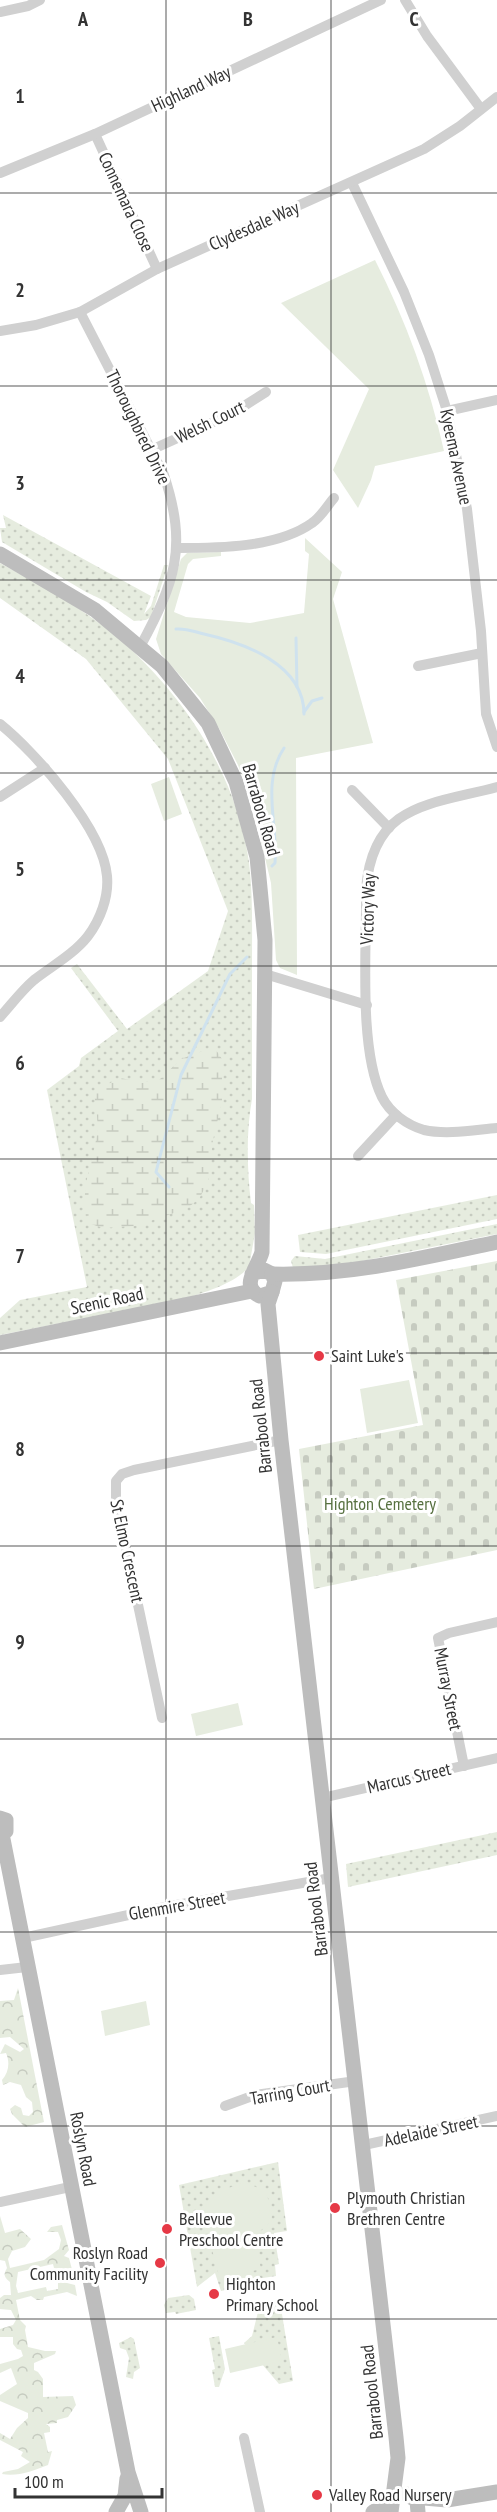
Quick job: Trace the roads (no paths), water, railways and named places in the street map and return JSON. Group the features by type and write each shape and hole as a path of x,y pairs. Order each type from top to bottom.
{"main road":[{"name":"Barrabool Road","path":"0,554 95,610 162,666 208,723 236,782 257,857 265,940 262,1254 252,1284 261,1306 273,1356"},
{"path":"272,1282 259,1270 252,1284 260,1296 272,1282 325,1272 404,1262 497,1242"},
{"name":"Barrabool Road","path":"262,1254 272,1282 268,1305 281,1440 364,2145 398,2458 392,2504"},
{"name":"Scenic Road","path":"0,1343 222,1297 252,1284"},
{"name":"Roslyn Road","path":"0,1818 8,1825 6,1831 1,1834 128,2472 141,2512"},
{"name":"Barrabool Road","path":"398,2458 412,2496 418,2503 418,2512"},
{"path":"116,2512 125,2496 128,2472"},
{"name":"Roslyn Road","path":"128,2472 129,2512"},
{"path":"373,2512 392,2504 403,2494 447,2500 497,2492"},
{"path":"423,2512 447,2500"}],"street":[{"path":"0,12 27,6 40,0"},
{"name":"Highland Way","path":"0,173 95,134 381,0"},
{"path":"405,0 427,36 481,109"},
{"name":"Clydesdale Way","path":"0,331 36,325 80,312 157,269 424,149 497,97"},
{"name":"Connemara Close","path":"95,134 157,269"},
{"name":"Kyeema Avenue","path":"352,183 404,292 429,355 447,411 467,508 486,714 497,747"},
{"name":"Thoroughbred Drive","path":"80,312 164,475 172,498 176,548 173,578 140,647"},
{"name":"Welsh Court","path":"151,450 233,413 266,392"},
{"path":"447,411 497,400"},
{"path":"176,548 252,545 272,539 313,523 334,498"},
{"path":"418,666 482,653"},
{"path":"0,724 31,751 75,807 95,840 105,866 107,888 96,924 87,937 32,982 0,1017"},
{"path":"0,797 45,768"},
{"name":"Victory Way","path":"497,787 420,806 401,817 389,828 376,847 368,868 366,889 367,1005 370,1053 375,1079 383,1099 396,1115 416,1127 438,1131 497,1128"},
{"path":"352,790 389,828"},
{"path":"265,974 367,1005"},
{"path":"358,1156 396,1115"},
{"name":"St Elmo Crescent","path":"162,1718 116,1501 116,1481 122,1474 134,1470 281,1440"},
{"name":"Murray Street","path":"464,1766 438,1638 449,1633 497,1622"},
{"name":"Marcus Street","path":"322,1798 497,1758"},
{"name":"Glenmire Street","path":"22,1938 165,1907 331,1878"},
{"path":"0,1970 27,1967"},
{"name":"Tarring Court","path":"225,2106 255,2095 356,2082"},
{"name":"Adelaide Street","path":"364,2145 497,2116"},
{"path":"0,2202 70,2187"},
{"path":"244,2438 260,2512"}],"waterway":[{"path":"176,629 190,630 236,643 269,659 283,669 294,682 301,697 304,714"},
{"path":"296,638 297,687"},
{"path":"304,712 312,701 322,698"},
{"path":"272,866 275,863 273,775 284,748"},
{"path":"169,1187 156,1172 181,1075 230,974 247,957"}],"place":[{"name":"Saint Luke's","path":"319,1356"},
{"name":"Plymouth Christian Brethren Centre","path":"335,2208"},
{"name":"Bellevue Preschool Centre","path":"167,2229"},
{"name":"Roslyn Road Community Facility","path":"160,2263"},
{"name":"Highton Primary School","path":"214,2294"},
{"name":"Valley Road Nursery","path":"317,2495"}],"park label":[{"name":"Highton Cemetery","path":"380,1504"}]}
